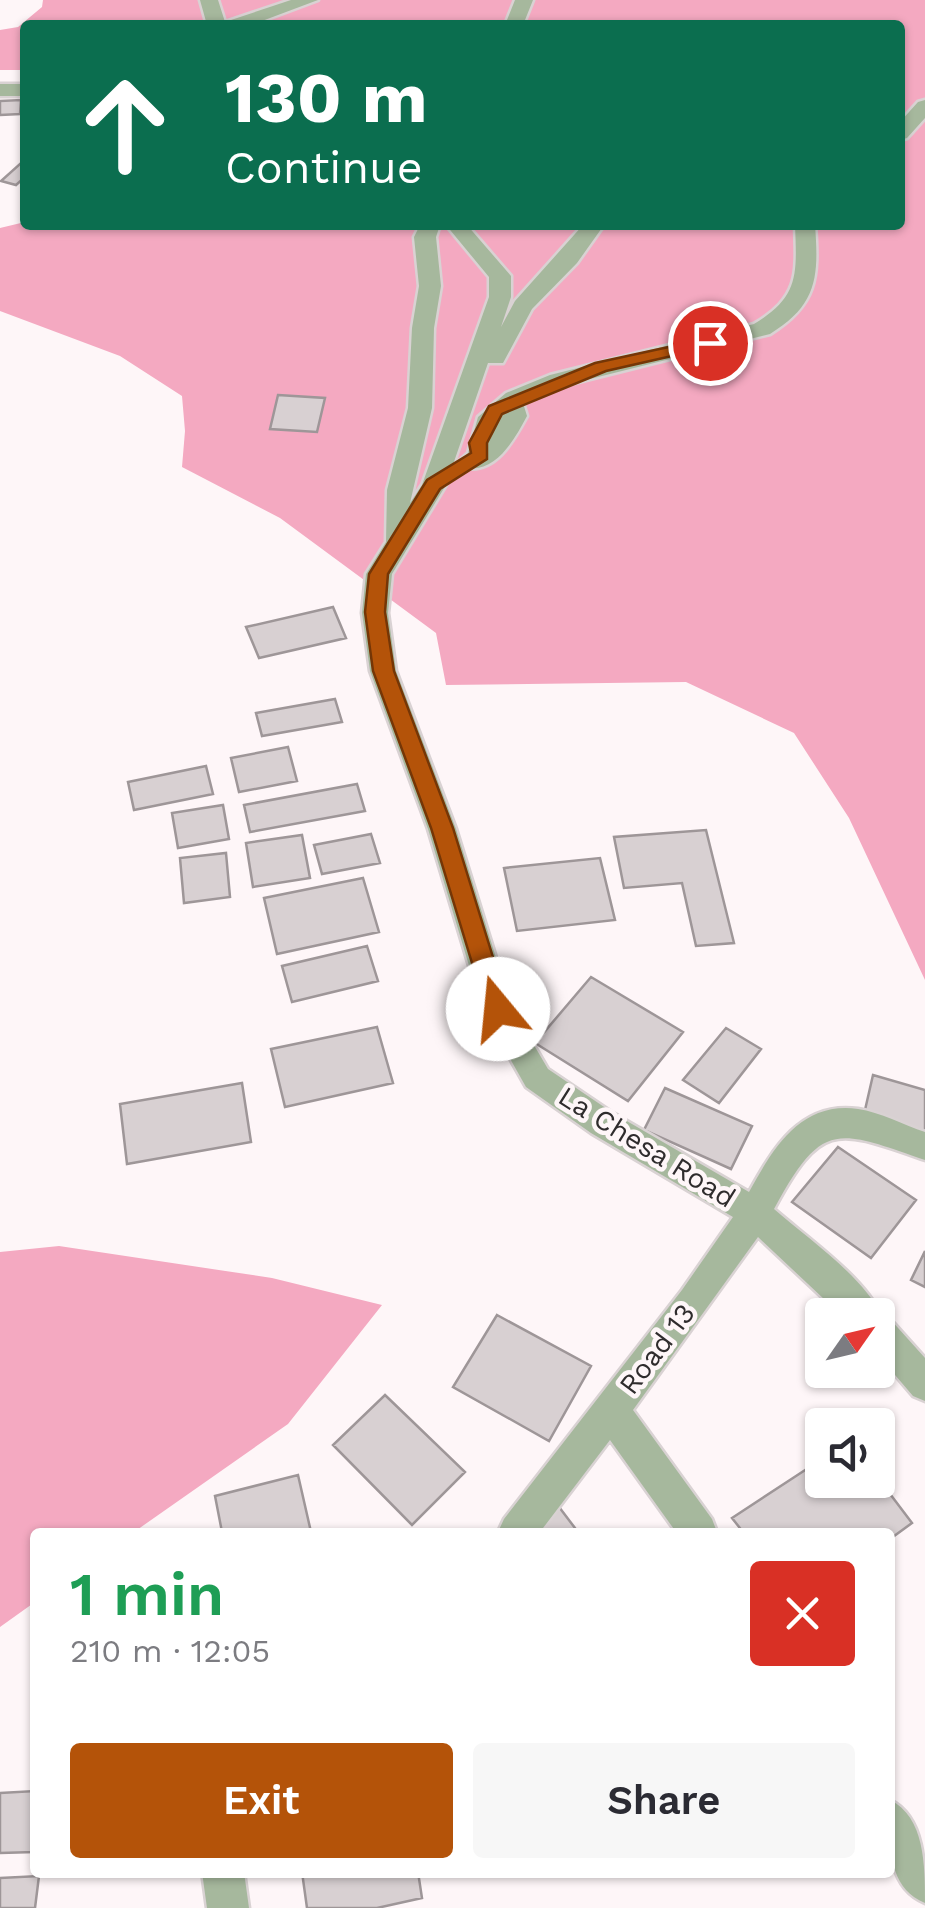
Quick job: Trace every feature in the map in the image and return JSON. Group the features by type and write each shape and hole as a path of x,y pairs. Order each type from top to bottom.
{"street":[{"path":"247,20 308,0"},
{"path":"905,128 925,106"},
{"path":"396,543 399,490 420,408 423,328 430,286 425,238 428,230"},
{"name":"La Chesa Road","path":"460,230 500,276 500,297 434,484 379,574 375,612 384,671 442,828 498,1009 537,1078 602,1123 754,1213 848,1298"},
{"path":"446,442 522,306 570,258 590,230"},
{"path":"434,484 497,448 515,416 512,402 601,367 757,332 787,315 805,272 804,230"},
{"name":"Road 13","path":"697,1528 638,1452 612,1409 694,1301 754,1213 787,1154 805,1136 825,1126 858,1124 925,1146"},
{"path":"895,1350 925,1384"},
{"path":"520,1528 612,1409"},
{"path":"895,1829 925,1882"},
{"path":"223,1878 228,1908"}],"shaded area":[{"path":"43,0 925,0 925,980 849,818 794,733 686,682 446,685 436,633 280,518 182,467 182,396 120,356 0,311 0,228 20,223 20,230 905,230 905,20 26,20 42,7"},
{"path":"18,27 20,70 0,70 0,30"},
{"path":"59,1246 272,1278 382,1305 288,1424 140,1528 30,1528 30,1606 0,1627 0,1252"}],"building":[{"path":"20,100 20,114 0,115 0,101"},
{"path":"20,164 20,181 16,185 1,181"},
{"path":"278,395 325,398 317,432 270,429"},
{"path":"333,607 346,638 259,658 246,627"},
{"path":"335,699 342,722 262,736 256,713"},
{"path":"288,747 297,781 239,792 231,758"},
{"path":"206,766 213,794 134,810 128,782"},
{"path":"357,784 365,811 250,832 244,805"},
{"path":"223,805 229,839 178,848 172,813"},
{"path":"706,830 734,943 696,946 682,883 624,888 614,837"},
{"path":"371,834 380,863 322,874 314,845"},
{"path":"302,835 310,878 253,887 246,843"},
{"path":"226,853 230,897 184,903 180,858"},
{"path":"600,858 615,920 517,931 504,868"},
{"path":"363,878 379,932 277,954 264,898"},
{"path":"367,946 378,981 292,1002 282,966"},
{"path":"591,977 683,1032 628,1101 535,1043"},
{"path":"377,1027 393,1083 285,1107 271,1049"},
{"path":"726,1028 761,1049 719,1103 683,1080"},
{"path":"873,1075 925,1090 925,1141 862,1123"},
{"path":"242,1083 251,1142 127,1164 120,1104"},
{"path":"665,1088 752,1126 731,1169 644,1130"},
{"path":"838,1147 916,1200 871,1258 792,1202"},
{"path":"925,1251 925,1287 911,1280"},
{"path":"497,1315 591,1366 549,1441 453,1387"},
{"path":"385,1395 465,1472 412,1525 333,1445"},
{"path":"805,1470 805,1498 893,1498 912,1523 895,1535 895,1528 740,1528 732,1518"},
{"path":"298,1475 310,1528 221,1528 215,1496"},
{"path":"553,1499 575,1528 535,1528"},
{"path":"30,1791 30,1852 0,1853 0,1793"},
{"path":"0,1878 39,1878 35,1908 0,1908"},
{"path":"303,1878 419,1878 422,1898 377,1908 307,1908"}],"route":[{"path":"498,1009 442,828 384,671 375,612 379,574 434,484 480,455 478,443 495,410 558,381 601,367 710,343"}]}
